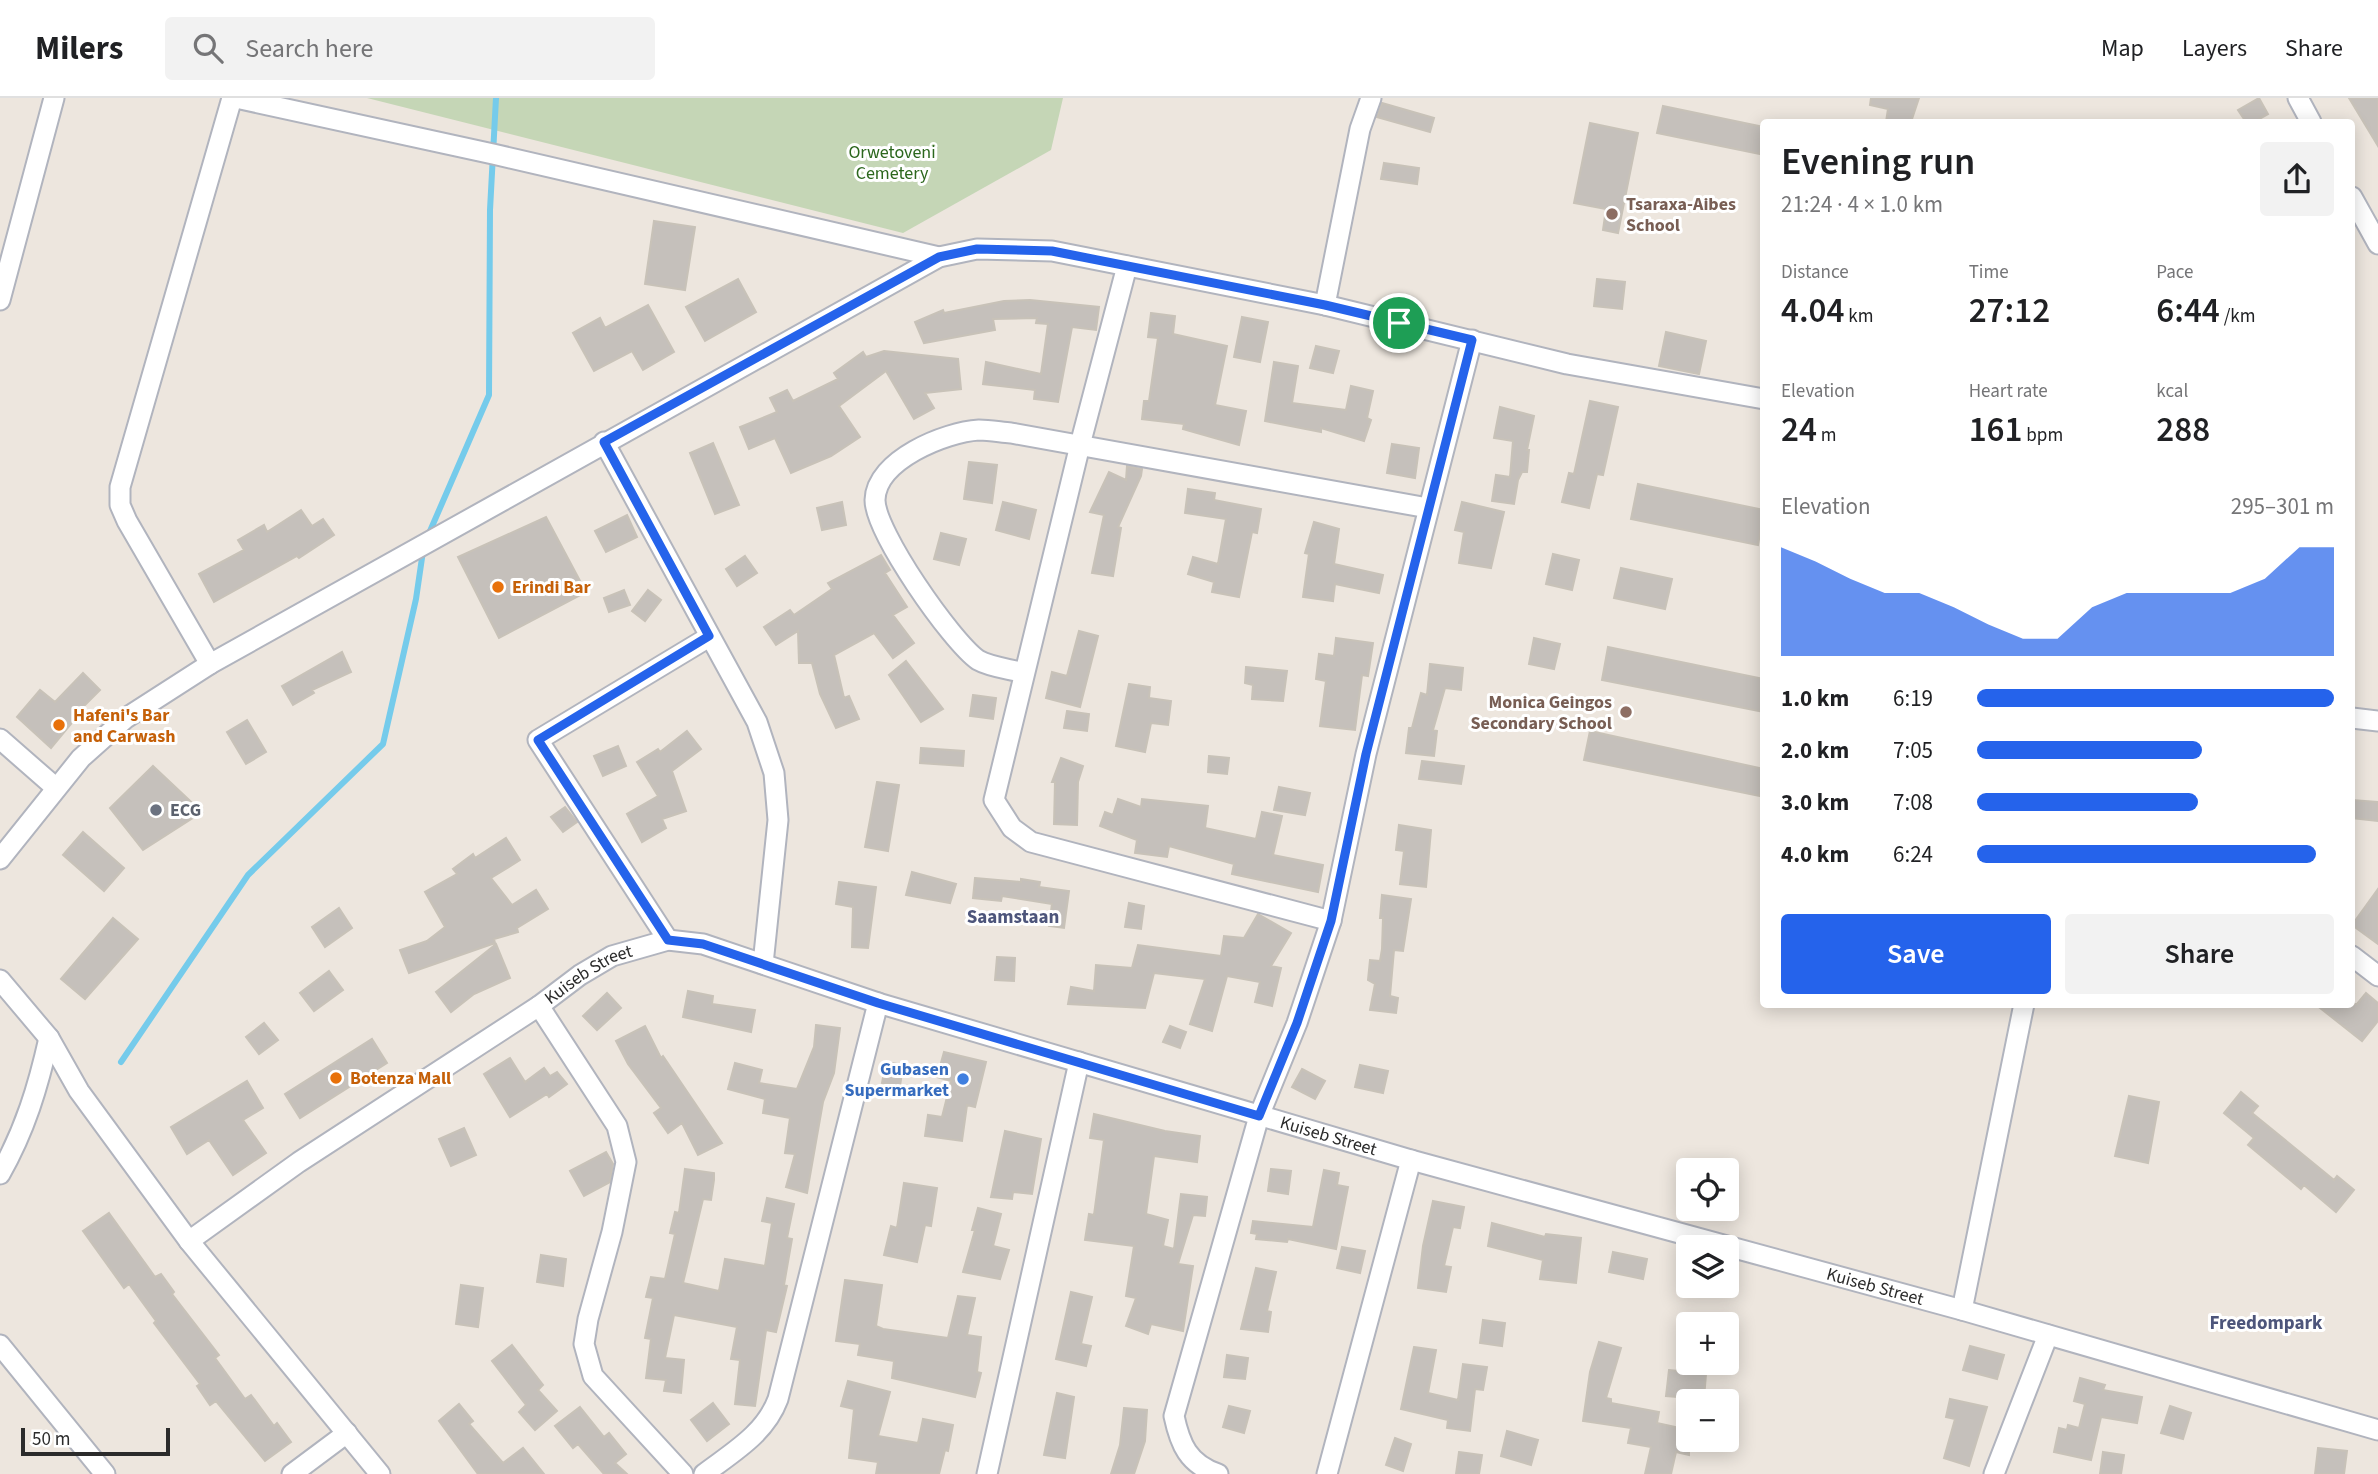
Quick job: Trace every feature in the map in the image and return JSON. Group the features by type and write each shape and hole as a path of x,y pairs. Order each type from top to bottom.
{"street":[{"path":"0,300 54,98"},
{"path":"210,664 127,521 120,505 120,487 234,98 493,154 939,257"},
{"path":"1325,305 1360,130 1371,98"},
{"path":"2298,98 2309,119"},
{"path":"2355,202 2378,244"},
{"path":"0,859 55,787 81,758 126,718 210,664 939,257 977,249 1052,251 1325,305 1567,364 1760,398"},
{"path":"1127,266 1080,445 994,800 1012,828 1031,842 1331,921"},
{"path":"1218,1474 1190,1458 1179,1440 1174,1416 1259,1116 1297,1023 1331,921 1366,754 1472,340"},
{"path":"1024,673 979,660 950,633 903,565 881,523 875,499 884,472 913,451 977,430 1080,445 1427,508"},
{"path":"604,442 757,722 774,773 778,820 763,964"},
{"path":"668,940 538,740 709,636"},
{"path":"2355,718 2378,721"},
{"path":"0,739 55,787"},
{"name":"Kuiseb Street","path":"189,1241 332,1140 539,1006 580,975 612,956 668,940 703,944 878,1003 1411,1160 1962,1310 2378,1430"},
{"path":"2355,958 2378,976"},
{"path":"0,980 49,1038 79,1091 189,1241 380,1474"},
{"path":"704,1474 762,1430 772,1417 878,1003"},
{"path":"539,1006 617,1126 626,1162 584,1344 593,1376 683,1474"},
{"path":"1962,1310 2023,1008"},
{"path":"0,1174 19,1140 37,1091 49,1038"},
{"path":"987,1474 1079,1062"},
{"path":"1327,1474 1411,1160"},
{"path":"1994,1474 2048,1335"},
{"path":"0,1345 105,1474"},
{"path":"292,1474 347,1433"}],"green space":[{"name":"Orwetoveni Cemetery","path":"367,98 1063,98 1051,150 903,233"}],"building":[{"path":"1871,98 1919,98 1912,119 1886,119 1888,109 1870,105"},
{"path":"2259,98 2268,114 2259,119 2244,119 2238,110"},
{"path":"2349,98 2378,98 2378,146"},
{"path":"1382,103 1434,118 1430,132 1377,117"},
{"path":"1663,106 1760,126 1760,154 1657,133"},
{"path":"1590,123 1638,133 1618,233 1603,230 1606,209 1574,203"},
{"path":"1384,163 1419,168 1417,184 1381,179"},
{"path":"654,221 695,227 685,290 645,284"},
{"path":"738,279 756,312 705,341 686,307"},
{"path":"1597,279 1625,282 1622,309 1594,306"},
{"path":"1030,300 1099,307 1096,330 1072,327 1058,402 1034,399 1035,390 983,384 986,362 1041,374 1048,324 1036,323 1037,318 993,319 995,330 924,343 915,322 943,310 944,313 1004,301"},
{"path":"648,305 674,352 643,370 632,351 594,371 573,333 600,318 605,328"},
{"path":"1151,313 1175,316 1173,334 1227,346 1215,405 1246,411 1239,445 1183,429 1184,424 1142,419 1144,401 1149,401 1158,338 1148,337"},
{"path":"1242,317 1268,322 1260,362 1234,357"},
{"path":"1666,332 1706,341 1699,374 1659,366"},
{"path":"1316,346 1339,351 1333,373 1310,368"},
{"path":"884,351 958,359 961,389 925,393 934,408 914,419 886,371 839,406 860,437 831,456 791,473 775,438 749,449 740,427 777,412 770,398 787,390 793,401 838,379 834,373 863,352 866,357"},
{"path":"1274,362 1298,366 1292,403 1346,410 1351,386 1373,391 1367,418 1371,420 1364,441 1321,428 1321,432 1265,421"},
{"path":"1590,401 1618,407 1603,475 1597,474 1589,508 1562,502 1569,473 1574,474"},
{"path":"1500,407 1534,416 1527,450 1527,472 1522,472 1518,480 1514,504 1492,501 1496,475 1510,477 1513,441 1494,438"},
{"path":"713,443 739,505 715,514 690,453"},
{"path":"1392,444 1419,448 1415,478 1387,473"},
{"path":"969,462 997,465 992,503 964,499"},
{"path":"1127,466 1142,469 1118,527 1121,528 1113,576 1092,573 1104,515 1090,512 1109,472 1126,480"},
{"path":"1638,484 1760,509 1760,533 1758,545 1631,519"},
{"path":"1188,489 1215,493 1214,500 1261,509 1257,533 1252,532 1239,597 1212,592 1214,582 1188,574 1193,557 1218,564 1226,519 1185,513"},
{"path":"842,502 846,525 822,530 817,508"},
{"path":"1003,502 1036,510 1029,539 996,530"},
{"path":"1462,502 1504,512 1491,568 1459,563 1464,532 1455,530"},
{"path":"301,510 312,526 323,519 334,535 299,558 297,556 214,602 199,574 244,550 238,540 264,525 267,532"},
{"path":"627,515 637,537 606,552 595,531"},
{"path":"546,517 586,592 499,638 458,557"},
{"path":"1314,522 1339,529 1334,564 1383,575 1379,593 1335,584 1333,601 1303,597 1309,554 1305,553"},
{"path":"941,533 966,539 959,565 934,559"},
{"path":"1553,554 1579,560 1572,590 1546,584"},
{"path":"881,555 890,570 885,573 907,607 893,615 914,643 893,658 874,633 834,655 844,698 849,696 859,719 836,728 820,694 812,663 799,663 798,631 776,645 764,627 790,610 794,615 832,589 828,583"},
{"path":"745,556 757,573 737,586 726,569"},
{"path":"1621,568 1672,579 1665,609 1614,598"},
{"path":"624,590 630,605 609,612 604,598"},
{"path":"648,590 661,600 645,621 632,611"},
{"path":"1079,631 1098,636 1080,707 1046,698 1052,672 1067,676"},
{"path":"1336,638 1373,643 1368,676 1362,675 1355,730 1320,726 1326,681 1316,679 1319,654 1334,656"},
{"path":"1534,638 1560,644 1554,669 1529,664"},
{"path":"1608,647 1760,678 1760,711 1602,680"},
{"path":"342,652 351,672 312,690 314,693 293,705 282,686"},
{"path":"906,661 943,709 921,722 889,675"},
{"path":"1430,664 1463,668 1461,690 1445,688 1433,730 1437,731 1434,756 1406,753 1409,728 1412,728 1421,693 1427,695"},
{"path":"1246,667 1287,671 1283,701 1252,699 1253,685 1245,683"},
{"path":"83,673 100,690 73,717 75,719 51,748 17,717 40,690 55,702"},
{"path":"1129,684 1150,687 1149,698 1171,701 1168,725 1151,723 1145,752 1116,746"},
{"path":"973,695 996,698 993,719 970,716"},
{"path":"1067,711 1089,714 1087,731 1064,728"},
{"path":"247,720 266,752 246,764 227,732"},
{"path":"687,731 701,749 672,771 686,811 662,819 666,828 642,842 627,814 658,796 637,762 658,749 660,752"},
{"path":"1590,731 1760,768 1760,796 1584,760"},
{"path":"618,746 626,766 603,776 594,756"},
{"path":"921,748 964,751 963,766 920,763"},
{"path":"1209,756 1229,758 1227,774 1208,772"},
{"path":"1061,758 1083,766 1078,782 1077,825 1054,824 1055,782 1052,782"},
{"path":"1422,761 1464,766 1461,784 1419,779"},
{"name":"ECG","path":"153,766 202,812 143,850 110,808"},
{"path":"877,782 899,785 888,851 865,847"},
{"path":"1279,787 1310,793 1305,815 1274,810"},
{"path":"1118,799 1141,807 1142,799 1208,806 1205,828 1256,839 1262,812 1282,816 1273,855 1323,865 1318,892 1232,874 1234,864 1169,846 1167,857 1135,853 1137,840 1100,826 1105,812 1113,815"},
{"path":"2355,800 2378,802 2378,821 2355,818"},
{"path":"565,807 577,822 563,832 551,817"},
{"path":"1399,825 1431,830 1426,887 1400,884 1404,851 1396,850"},
{"path":"83,832 124,868 104,891 63,855"},
{"path":"506,838 520,860 491,878 512,905 536,890 548,909 517,928 518,932 494,939 495,943 409,973 400,950 427,941 445,927 425,892 457,874 453,869 473,854 475,858"},
{"path":"912,872 956,884 950,903 906,895"},
{"path":"975,878 1021,882 1021,879 1040,882 1039,887 1069,891 1064,928 1049,926 1052,904 1002,896 1001,901 973,898"},
{"path":"839,882 876,887 868,948 852,947 853,907 836,904"},
{"path":"2378,889 2378,944 2355,927 2355,921"},
{"path":"1382,895 1411,899 1403,951 1394,950 1390,996 1398,998 1396,1013 1370,1010 1375,984 1368,980 1370,960 1380,961 1382,949"},
{"path":"1129,903 1144,906 1141,929 1125,927"},
{"path":"339,908 352,928 325,947 312,927"},
{"path":"1258,914 1291,933 1271,966 1281,968 1272,1006 1255,1002 1260,982 1227,976 1212,1031 1190,1024 1205,979 1154,973 1145,1008 1068,1004 1071,987 1094,991 1096,965 1132,968 1138,945 1221,956 1224,936 1244,938"},
{"path":"113,918 138,939 85,999 61,979"},
{"path":"496,944 510,978 474,994 451,1012 436,992"},
{"path":"997,957 1015,958 1014,981 995,980"},
{"path":"329,971 343,990 314,1011 300,993"},
{"path":"688,991 713,996 712,1004 755,1010 751,1032 683,1017"},
{"path":"607,993 621,1008 597,1030 583,1016"},
{"path":"2366,993 2378,1003 2378,1021 2362,1041 2320,1008 2355,1008"},
{"path":"264,1023 278,1040 259,1054 246,1037"},
{"path":"816,1025 840,1028 834,1073 823,1102 807,1193 786,1187 795,1154 785,1153 790,1118 763,1113 765,1099 728,1089 735,1063 762,1070 759,1083 797,1089 814,1047"},
{"path":"645,1026 661,1058 663,1056 722,1143 698,1155 682,1123 668,1133 654,1113 661,1108 628,1064 616,1041"},
{"path":"1170,1026 1186,1032 1180,1048 1163,1042"},
{"name":"Botenza Mall","path":"372,1039 387,1063 300,1118 285,1094"},
{"path":"944,1052 986,1062 975,1107 967,1105 962,1141 925,1136 928,1115 942,1117 951,1081 937,1077"},
{"path":"510,1058 525,1082 544,1068 550,1076 557,1072 567,1084 549,1097 547,1094 510,1117 484,1074"},
{"path":"886,1062 903,1065 900,1086 882,1083"},
{"path":"1360,1065 1388,1071 1383,1093 1355,1087"},
{"path":"1302,1069 1325,1081 1315,1099 1292,1087"},
{"path":"247,1081 263,1108 243,1120 266,1153 233,1175 209,1140 187,1154 171,1127"},
{"path":"2241,1092 2258,1106 2252,1113 2334,1180 2337,1176 2354,1190 2336,1212 2304,1185 2301,1189 2248,1145 2254,1138 2224,1113"},
{"path":"2129,1096 2159,1102 2148,1163 2115,1156"},
{"path":"1094,1114 1165,1131 1200,1136 1197,1162 1154,1156 1146,1214 1168,1220 1163,1246 1174,1249 1181,1194 1207,1197 1205,1216 1193,1215 1178,1264 1193,1266 1183,1331 1151,1324 1148,1334 1126,1326 1136,1298 1126,1296 1134,1246 1085,1240 1089,1214 1094,1215 1104,1140 1090,1138"},
{"path":"464,1128 476,1155 451,1166 439,1139"},
{"path":"1005,1131 1041,1139 1032,1194 1013,1192 1012,1199 991,1197"},
{"path":"606,1152 613,1164 610,1182 584,1196 570,1171"},
{"path":"685,1169 714,1173 714,1180 711,1200 703,1199 683,1283 719,1291 725,1259 765,1266 772,1223 762,1221 767,1198 794,1204 787,1238 792,1239 784,1285 787,1286 776,1332 766,1330 755,1406 735,1404 740,1360 731,1359 737,1327 674,1315 665,1358 684,1360 681,1393 664,1391 666,1380 646,1378 651,1339 645,1338 653,1298 646,1297 651,1277 665,1279 675,1234 670,1233 675,1212 679,1213"},
{"path":"1271,1169 1291,1171 1288,1194 1268,1191"},
{"path":"1324,1170 1339,1173 1337,1185 1348,1187 1336,1249 1288,1239 1287,1242 1256,1239 1257,1234 1251,1233 1253,1221 1313,1227"},
{"path":"904,1183 937,1188 931,1226 925,1225 917,1262 884,1255 891,1226 897,1228"},
{"path":"1433,1201 1464,1207 1460,1228 1453,1227 1444,1266 1451,1267 1446,1292 1418,1288 1423,1246"},
{"path":"978,1208 1001,1214 993,1246 1009,1250 1000,1279 963,1272"},
{"path":"109,1213 155,1277 161,1274 174,1292 172,1294 219,1355 215,1358 245,1399 251,1395 274,1426 277,1423 291,1442 265,1461 216,1401 210,1405 197,1386 200,1384 154,1323 156,1321 129,1284 124,1288 83,1231"},
{"path":"1492,1223 1545,1237 1546,1234 1581,1238 1576,1283 1540,1279 1543,1260 1488,1246"},
{"path":"1342,1247 1365,1251 1360,1273 1337,1268"},
{"path":"1613,1252 1647,1259 1643,1279 1609,1272"},
{"path":"541,1255 566,1259 563,1286 537,1282"},
{"path":"1256,1268 1276,1272 1267,1311 1271,1312 1268,1332 1241,1329"},
{"path":"845,1280 882,1285 876,1326 948,1338 958,1296 975,1298 967,1335 981,1337 977,1372 981,1373 975,1397 892,1378 894,1361 858,1355 860,1344 836,1341"},
{"path":"461,1285 483,1288 478,1327 456,1324"},
{"path":"1071,1292 1092,1297 1081,1344 1091,1346 1086,1366 1056,1359"},
{"path":"1483,1320 1505,1323 1502,1346 1480,1343"},
{"path":"1599,1342 1621,1348 1606,1398 1611,1399 1611,1403 1659,1412 1657,1423 1676,1427 1676,1452 1671,1474 1645,1474 1651,1447 1628,1443 1631,1428 1583,1421 1590,1372"},
{"path":"512,1345 543,1385 538,1390 557,1411 535,1430 519,1412 526,1405 492,1361"},
{"path":"1970,1346 2004,1355 1997,1379 1963,1370"},
{"path":"1414,1347 1436,1350 1428,1393 1458,1400 1463,1364 1487,1367 1483,1390 1475,1389 1470,1431 1447,1428 1448,1420 1401,1409"},
{"path":"1227,1355 1248,1358 1245,1379 1224,1377"},
{"path":"1669,1370 1676,1371 1676,1375 1706,1375 1705,1389 1676,1389 1676,1397 1666,1396"},
{"path":"2080,1378 2105,1385 2103,1390 2142,1397 2137,1423 2101,1417 2091,1460 2054,1452 2059,1428 2067,1430 2068,1425 2079,1428 2085,1404 2074,1401"},
{"path":"848,1381 890,1392 878,1436 918,1443 923,1419 953,1425 948,1451 945,1450 939,1474 876,1474 878,1462 849,1458 854,1409 841,1406"},
{"path":"1057,1393 1074,1397 1065,1458 1044,1455"},
{"path":"1950,1399 1987,1407 1969,1466 1944,1458 1955,1419 1946,1417"},
{"path":"713,1403 729,1424 707,1441 691,1420"},
{"path":"459,1404 473,1421 469,1424 503,1463 523,1448 544,1474 478,1474 439,1421"},
{"path":"1229,1406 1250,1411 1244,1433 1223,1427"},
{"path":"2170,1406 2191,1413 2183,1439 2161,1433"},
{"path":"580,1407 604,1437 609,1433 626,1454 615,1463 627,1474 604,1474 578,1444 573,1448 555,1426"},
{"path":"1124,1408 1147,1410 1145,1441 1134,1474 1111,1474 1120,1445"},
{"path":"1507,1431 1538,1440 1531,1465 1501,1456"},
{"path":"1395,1438 1411,1444 1403,1471 1386,1465"},
{"path":"2318,1448 2347,1451 2344,1474 2315,1474"},
{"path":"1459,1452 1482,1455 1479,1474 1456,1474"},
{"path":"2103,1452 2124,1455 2121,1474 2100,1474"}],"waterway":[{"path":"427,538 489,395 490,210 496,98"},
{"path":"121,1062 248,875 383,744 416,599 423,551"}],"place":[{"name":"Tsaraxa-Aibes School","path":"1612,214"},
{"name":"Erindi Bar","path":"498,587"},
{"name":"Monica Geingos Secondary School","path":"1626,712"},
{"name":"Hafeni's Bar and Carwash","path":"59,725"},
{"name":"ECG","path":"156,810"},
{"name":"Botenza Mall","path":"336,1078"},
{"name":"Gubasen Supermarket","path":"963,1079"}],"district":[{"name":"Saamstaan","path":"1013,917"},
{"name":"Freedompark","path":"2266,1323"}],"route":[{"path":"977,249 1052,251 1325,305 1399,323 1472,340 1366,754 1331,921 1297,1023 1259,1116 878,1003 703,944 668,940 538,740 709,636 604,442 939,257 977,249"}]}
